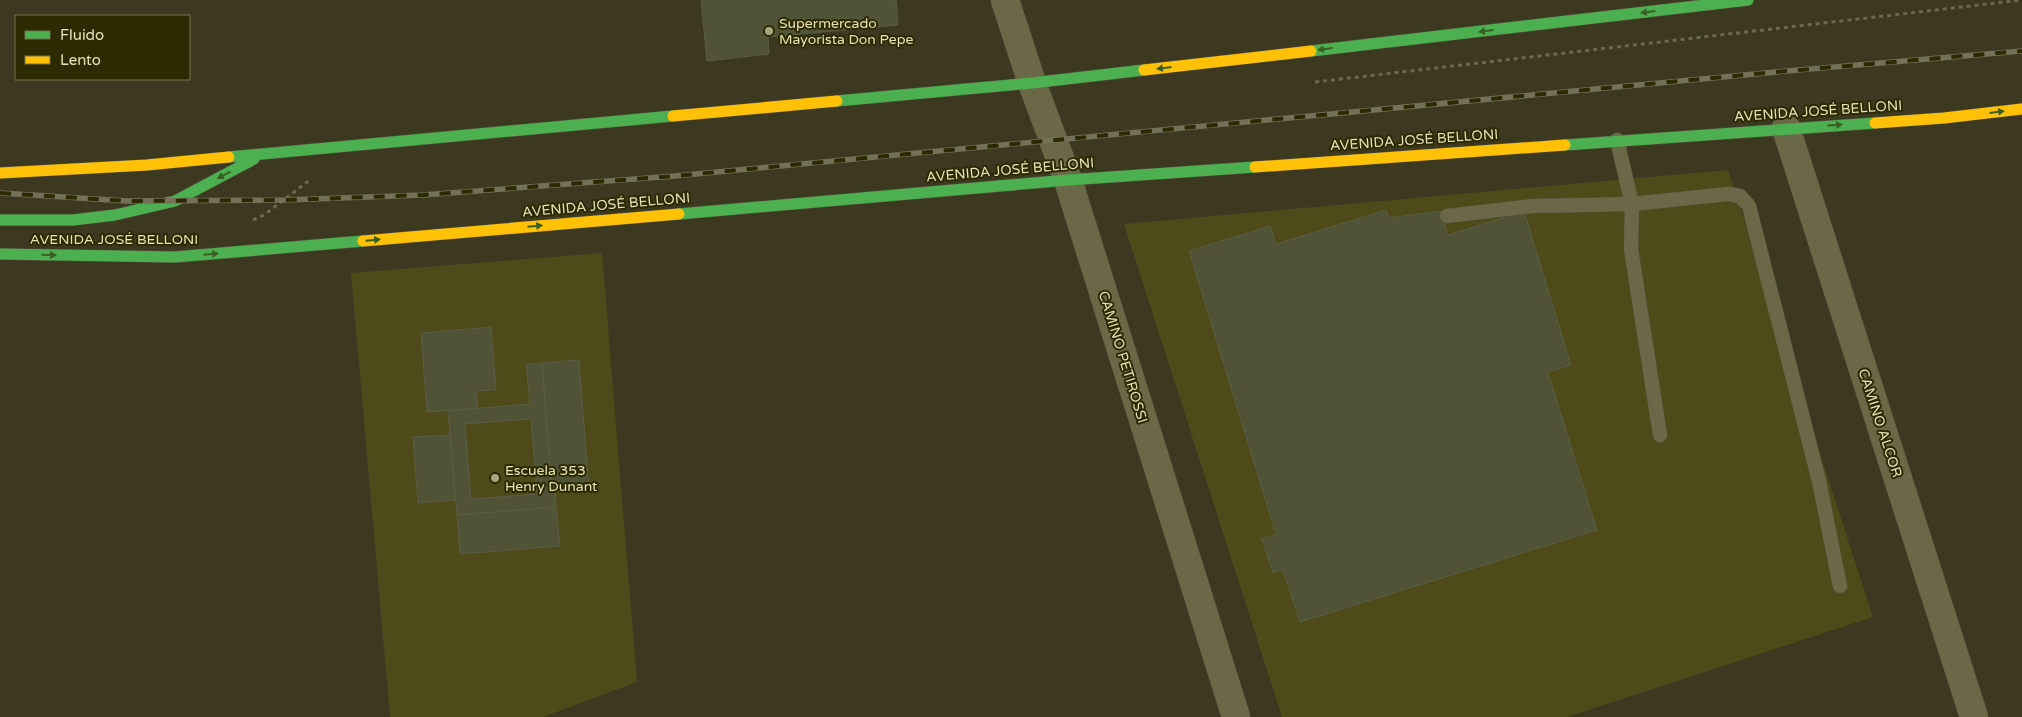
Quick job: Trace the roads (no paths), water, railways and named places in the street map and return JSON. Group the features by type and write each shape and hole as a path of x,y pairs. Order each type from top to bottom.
{"main road":[{"path":"0,172 147,165 1032,84 1748,0"},
{"name":"AVENIDA JOSÉ BELLONI","path":"0,254 175,257 1068,180 1944,118 2022,109"},
{"path":"0,220 73,220 115,215 175,201 267,153"}],"street":[{"name":"CAMINO PETIROSSI","path":"1005,0 1032,84 1068,180 1236,717"},
{"name":"CAMINO ALCOR","path":"1786,128 1974,717"}],"lane":[{"path":"1617,140 1632,204 1631,249 1660,435"},
{"path":"1448,216 1533,206 1632,204 1728,194 1740,196 1749,206 1819,481 1840,586"}],"railway":[{"path":"0,193 127,201 285,200 423,195 675,176 1776,72 2022,51"}],"place":[{"name":"Supermercado Mayorista Don Pepe","path":"769,31"},
{"name":"Escuela 353 Henry Dunant","path":"495,478"}]}
